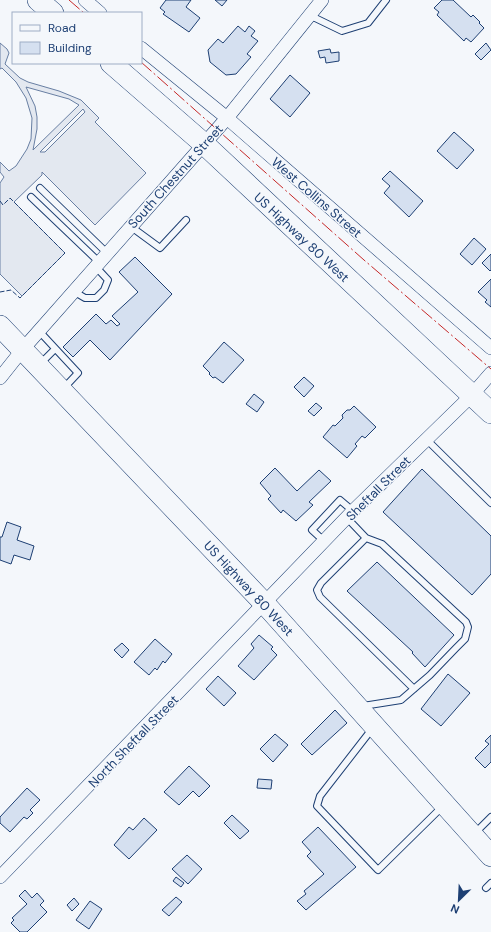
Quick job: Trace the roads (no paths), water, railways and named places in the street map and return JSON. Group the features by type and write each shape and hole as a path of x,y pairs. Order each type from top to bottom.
{"main road":[{"path":"38,0 52,12"},
{"name":"US Highway 80 West","path":"112,64 203,143 471,396 491,413"},
{"name":"US Highway 80 West","path":"0,326 39,365 265,604 491,856"}],"street":[{"path":"85,0 99,12"},
{"name":"South Chestnut Street","path":"0,378 73,291 203,143 227,118 322,0"},
{"name":"West Collins Street","path":"142,49 227,118 491,348"},
{"name":"Sheftall Street","path":"265,604 350,514 471,396 491,373"},
{"name":"North Sheftall Street","path":"0,877 265,604"}],"lane":[{"path":"309,15 342,31 368,23 386,0"},
{"path":"40,188 100,261 108,280 104,290 96,298 84,298 73,291"},
{"path":"31,197 100,261"},
{"path":"130,226 160,248 186,220"},
{"path":"39,331 78,373 62,390"},
{"path":"39,365 55,349"},
{"path":"427,440 491,503"},
{"path":"324,541 312,530 340,500 366,538 382,544 466,622 468,627 464,639 456,648 401,700 357,706"},
{"path":"366,538 320,583 317,590 320,597 414,689"},
{"path":"374,726 320,796 317,806 378,870 444,804"},
{"path":"473,836 491,817"}]}
